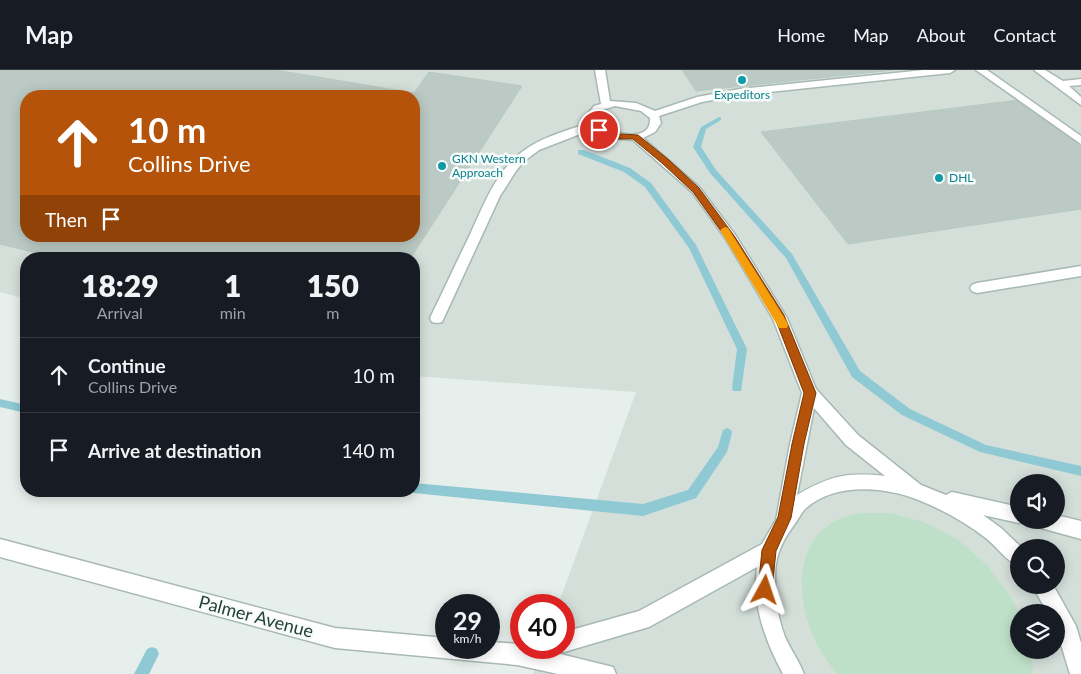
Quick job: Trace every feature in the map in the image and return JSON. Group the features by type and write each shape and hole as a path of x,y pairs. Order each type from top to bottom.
{"street":[{"path":"600,70 606,105"},
{"path":"653,115 700,100 740,92 950,70"},
{"path":"981,70 1081,141"},
{"path":"1039,70 1061,84 1081,102"},
{"path":"1061,84 1081,82"},
{"path":"631,104 647,110 653,115 655,124 651,130 635,137 619,137 608,134 594,124 593,114 598,108 606,105 631,104"},
{"path":"437,318 494,196 520,159 540,145 594,124"},
{"path":"635,137 696,190 732,240 780,318 810,393 852,440 914,489"},
{"path":"977,288 1081,271"},
{"path":"794,674 775,637 765,590 769,550 784,518 810,393"},
{"path":"784,518 808,496 839,484 874,481 1010,513"},
{"path":"933,496 972,517 1010,546"},
{"path":"1065,526 1081,530"},
{"name":"Palmer Avenue","path":"0,548 334,638 510,654"},
{"path":"575,639 642,620 769,550"},
{"path":"1047,594 1066,626 1080,672"},
{"name":"Palmer Avenue","path":"536,659 606,674"}],"shaded area":[{"path":"0,70 1081,70 1081,674 533,674 539,659 575,659 575,594 562,594 636,392 420,376 420,252 20,252 20,297 0,292"}],"green space":[{"path":"860,513 891,513 924,522 957,539 987,565 1011,597 1014,604 1010,604 1010,659 1031,659 1033,669 1031,674 837,674 824,657 808,623 802,591 802,574 805,558 821,531 844,517"}],"building":[{"name":"GKN Western Approach","path":"0,70 276,70 396,90 20,90 20,242 420,242 420,90 416,90 429,72 522,86 415,252 33,252 0,244"},
{"name":"Expeditors","path":"682,70 894,70 696,91"},
{"name":"DHL","path":"1019,100 1081,147 1081,209 848,244 761,132"}],"waterway":[{"path":"719,119 703,128 697,147 713,171 789,256 856,374 906,412 984,449 1081,471"},
{"path":"581,152 627,170 648,185 693,247 742,349 737,388"},
{"path":"0,403 20,408"},
{"path":"420,489 643,510 692,494 723,449 727,433"},
{"path":"141,674 152,654"}],"slow traffic":[{"path":"725,230 783,325"}],"place":[{"name":"Expeditors","path":"742,80"},
{"name":"GKN Western Approach","path":"442,166"},
{"name":"DHL","path":"939,178"}],"route":[{"path":"599,130 619,137 635,137 696,190 732,240 780,318 810,393 784,518 769,550 765,590"}]}
